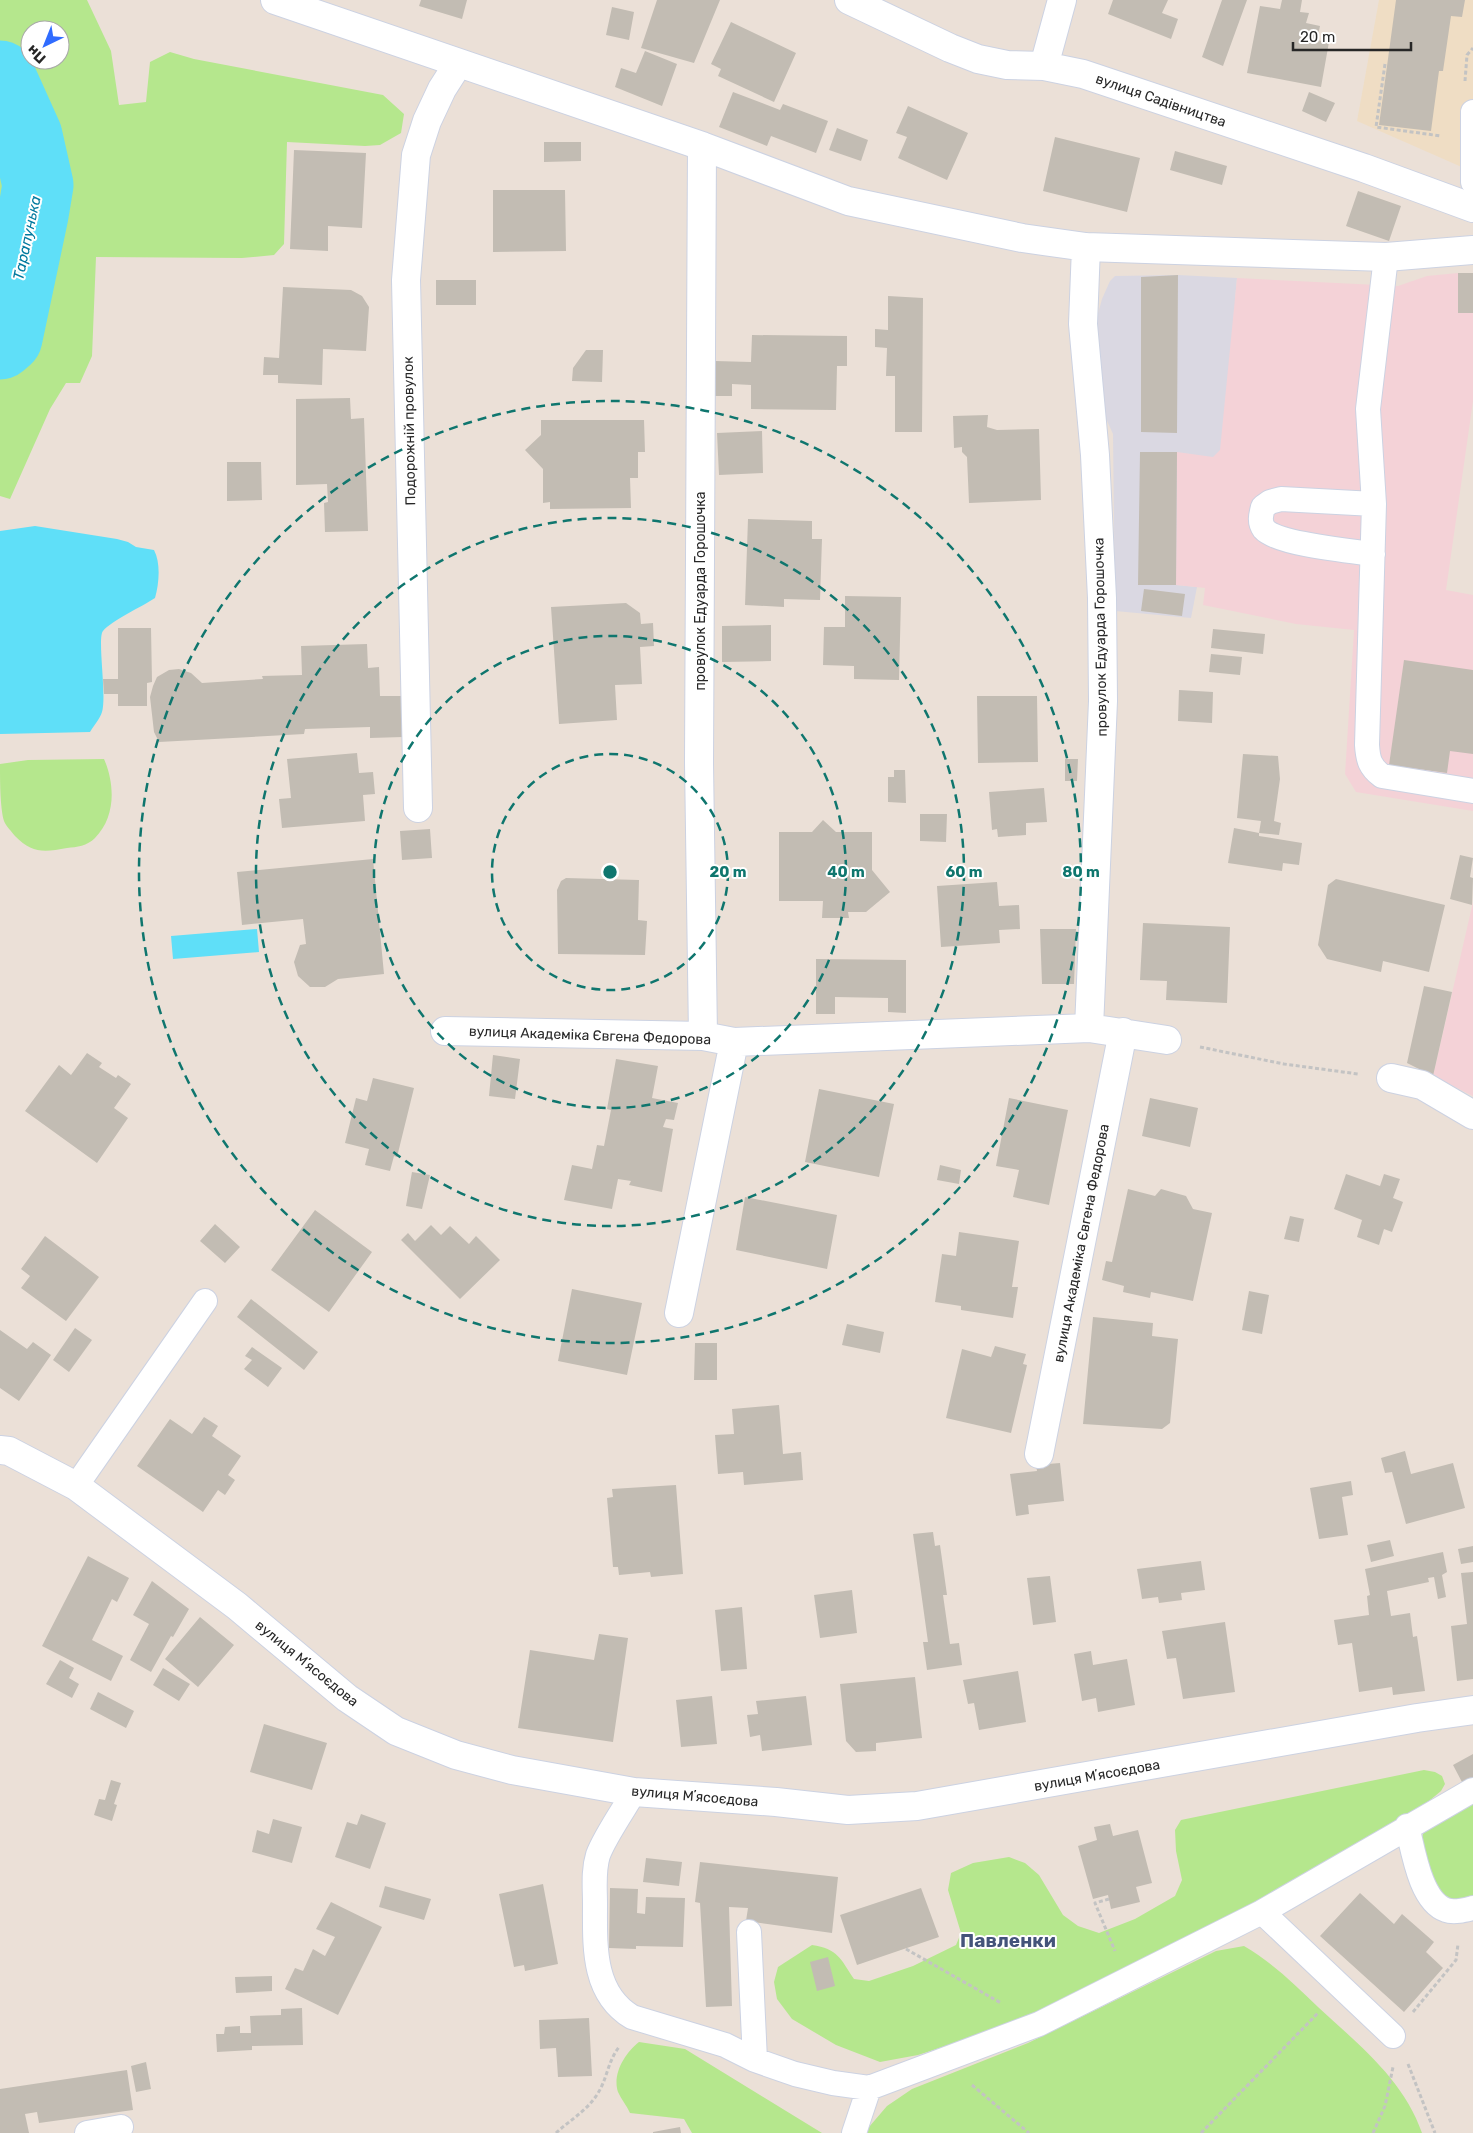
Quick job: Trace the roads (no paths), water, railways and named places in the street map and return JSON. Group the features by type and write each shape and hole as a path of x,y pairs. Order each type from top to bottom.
{"street":[{"path":"275,0 702,146 848,201 1022,238 1086,247 1386,257 1473,250"},
{"name":"вулиця Садівництва","path":"849,0 950,48 978,58 1007,65 1044,66 1083,74 1364,168 1473,208"},
{"path":"1044,66 1062,0"},
{"name":"Подорожній провулок","path":"418,808 406,280 416,155 427,121 442,89 458,64"},
{"name":"провулок Едуарда Горошочка","path":"702,146 699,763 703,1036"},
{"name":"провулок Едуарда Горошочка","path":"1086,247 1083,324 1095,455 1102,598 1104,701 1089,1028"},
{"name":"вулиця Академіка Євгена Федорова","path":"446,1031 703,1036 734,1042 1089,1028 1167,1040"},
{"name":"вулиця Академіка Євгена Федорова","path":"1039,1454 1123,1032"},
{"path":"680,1313 734,1042"},
{"path":"1391,1078 1422,1085 1473,1115"},
{"name":"вулиця Мʼясоєдова","path":"3,1449 76,1486 237,1606 347,1698 396,1731 456,1754 512,1770 634,1792 776,1802 848,1810 917,1806 1417,1718 1473,1710"}],"lane":[{"path":"1473,112 1473,182"},
{"path":"1386,257 1368,409 1374,504 1366,745 1368,759 1373,769 1382,776 1473,791"},
{"path":"1372,554 1272,536 1264,528 1260,519 1263,507 1270,502 1281,499 1374,504"},
{"path":"76,1486 205,1301"},
{"path":"634,1792 599,1853 595,1869 595,1946 598,1969 603,1984 620,2010 632,2017 725,2045 755,2060 795,2074 833,2084 869,2088 1038,2024 1262,1912 1407,1826 1473,1790"},
{"path":"1407,1826 1416,1864 1423,1885 1431,1898 1446,1910 1455,1911 1473,1908"},
{"path":"1262,1912 1395,2040"},
{"path":"749,1932 755,2060"},
{"path":"854,2133 869,2088"},
{"path":"87,2133 121,2128"}],"water":[{"path":"35,526 128,542 136,547 154,550 158,561 159,574 155,598 107,627 101,636 103,704 101,715 90,732 0,734 0,531"},
{"path":"257,929 259,952 173,959 171,936"}],"waterway":[{"name":"Тарапунька","path":"0,76 27,136 38,185 7,338 0,344"}],"district":[{"name":"Павленки","path":"1008,1940"}]}
